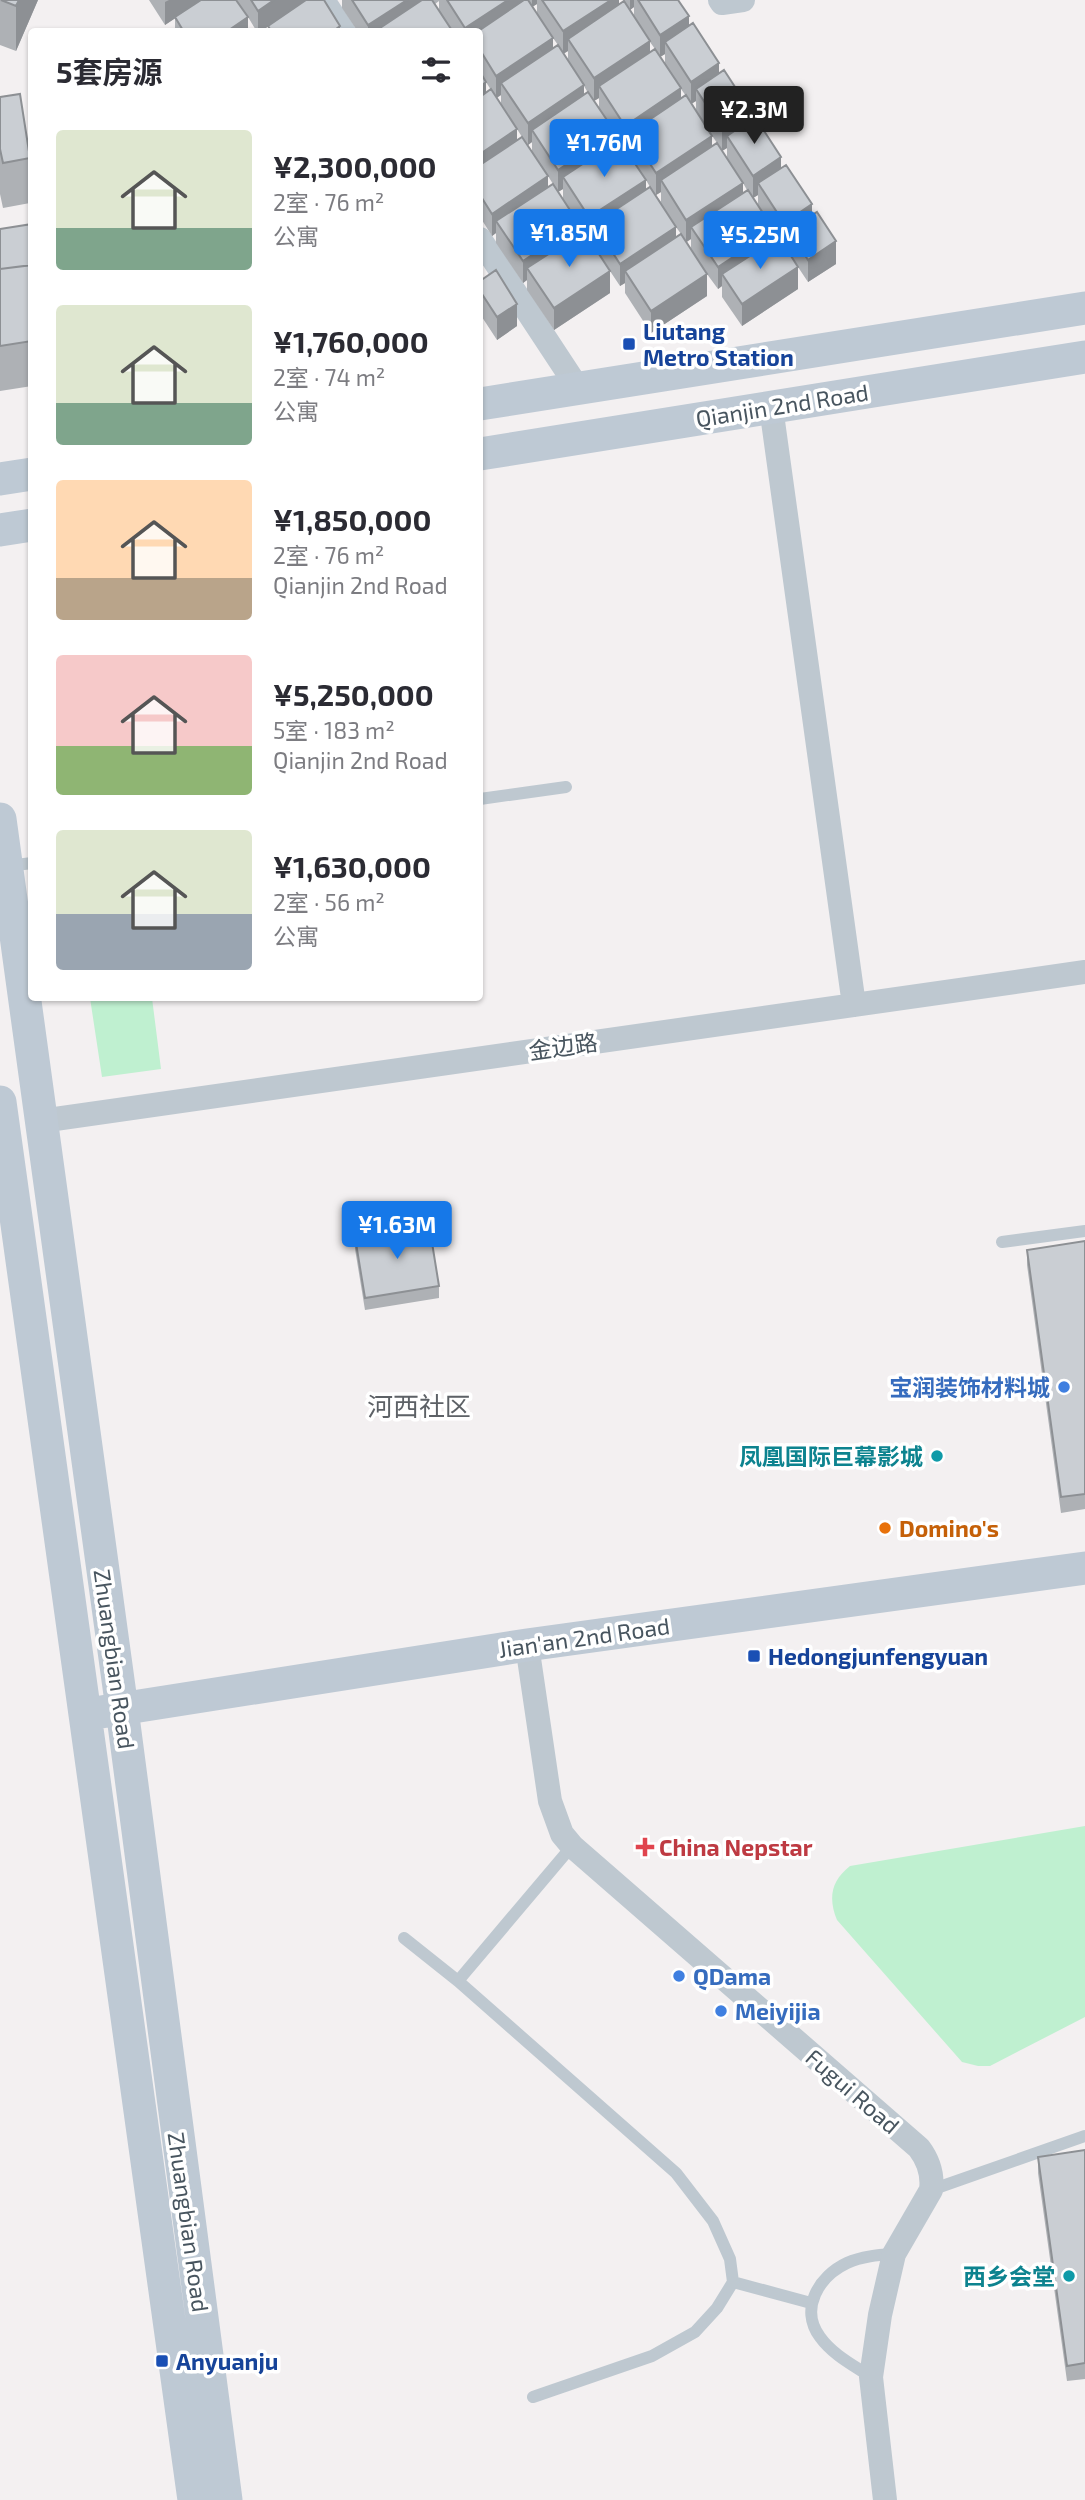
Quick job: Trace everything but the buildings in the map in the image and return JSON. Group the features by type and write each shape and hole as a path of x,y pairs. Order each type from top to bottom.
{"main road":[{"path":"483,404 1085,308"},
{"name":"Qianjin 2nd Road","path":"483,454 1085,357"},
{"path":"0,479 28,475"},
{"path":"0,530 28,526"},
{"name":"Zhuangbian Road","path":"0,819 19,865 28,970"},
{"name":"Zhuangbian Road","path":"31,1001 41,1121 226,2500"},
{"name":"Zhuangbian Road","path":"0,1102 194,2500"},
{"name":"Jian'an 2nd Road","path":"85,1715 527,1644 1085,1568"}],"street":[{"path":"323,0 341,28"},
{"path":"720,0 722,3 743,0"},
{"path":"483,244 578,388"},
{"path":"771,407 854,1005"},
{"name":"金边路","path":"41,1121 1085,972"},
{"name":"Fugui Road","path":"527,1644 550,1801 562,1834 572,1846 919,2148 932,2179 931,2190"},
{"path":"884,2500 871,2377 880,2315 894,2254 931,2190"}],"lane":[{"path":"483,799 566,787"},
{"path":"1002,1242 1085,1231"},
{"path":"458,1981 572,1846"},
{"path":"404,1938 458,1981 676,2173 713,2221 730,2259 733,2282 717,2308 695,2332 652,2356 533,2397"},
{"path":"931,2190 1085,2136"},
{"path":"871,2377 834,2353 818,2336 812,2318 811,2303 818,2287 831,2272 849,2262 894,2254"},
{"path":"733,2282 811,2303"}],"green space":[{"path":"90,1001 152,1001 161,1069 102,1077"},
{"path":"1085,1826 1085,2017 990,2066 962,2062 837,1920 832,1897 835,1884 850,1866"}],"place":[{"name":"Liutang Metro Station","path":"629,344"},
{"name":"宝润装饰材料城","path":"1064,1387"},
{"name":"凤凰国际巨幕影城","path":"937,1456"},
{"name":"Domino's","path":"885,1528"},
{"name":"Hedongjunfengyuan","path":"754,1656"},
{"name":"China Nepstar","path":"645,1847"},
{"name":"QDama","path":"679,1976"},
{"name":"Meiyijia","path":"721,2011"},
{"name":"西乡会堂","path":"1069,2276"},
{"name":"Anyuanju","path":"162,2361"}],"district":[{"name":"河西社区","path":"419,1405"}]}
